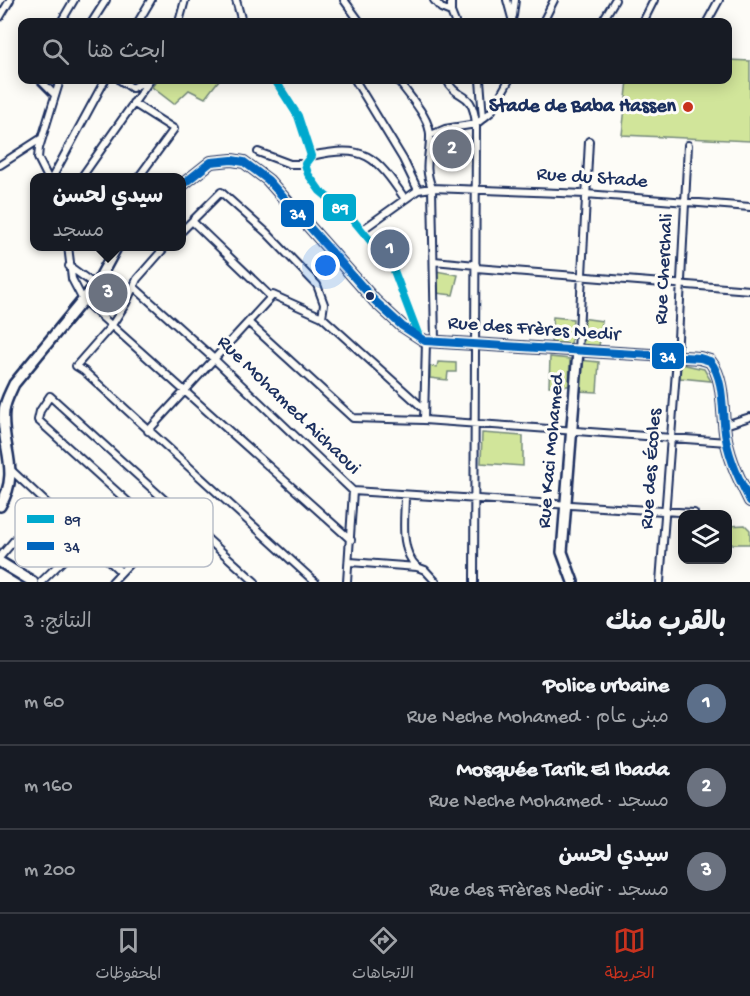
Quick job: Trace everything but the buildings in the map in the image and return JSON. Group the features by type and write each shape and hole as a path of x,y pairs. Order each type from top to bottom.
{"main road":[{"name":"Rue des Frères Nedir","path":"186,182 211,162 232,160 244,162 268,180 375,301 402,326 430,341 706,359 715,367 727,442 738,476 750,501"},
{"path":"0,506 9,490 10,470 3,424 7,399 14,384 97,283 114,251"},
{"name":"Rue Kaci Mohamed","path":"573,582 562,552 578,351"},
{"path":"0,562 33,582"}],"street":[{"path":"0,17 10,0"},
{"path":"63,18 74,0"},
{"path":"95,18 106,0"},
{"path":"141,18 152,0"},
{"path":"180,18 184,0"},
{"path":"236,0 241,18"},
{"path":"344,0 357,18"},
{"path":"434,0 441,8 451,12"},
{"path":"452,0 451,12 453,18"},
{"path":"507,0 512,18"},
{"path":"513,18 514,0"},
{"path":"545,18 554,1 546,0"},
{"path":"604,18 615,0"},
{"path":"645,18 654,0"},
{"path":"709,18 719,0"},
{"path":"44,84 54,94"},
{"path":"47,173 38,158 58,84"},
{"path":"52,173 103,84"},
{"path":"126,84 132,88 140,84"},
{"path":"84,173 146,84"},
{"path":"278,84 298,116 311,156"},
{"path":"358,84 377,114 418,190 362,230"},
{"path":"401,84 426,121 431,135 426,164 432,188 434,261 424,420"},
{"path":"450,84 469,98 474,109 476,124 474,582"},
{"path":"480,84 483,118"},
{"path":"431,135 445,129 476,124 497,104 507,84"},
{"path":"133,103 174,129 141,173"},
{"path":"0,165 42,138"},
{"name":"Rue Kaci Mohamed","path":"578,351 589,141"},
{"name":"Rue Cherchali","path":"677,358 688,145"},
{"path":"305,164 311,156 345,150 360,151 388,173 405,199"},
{"path":"258,152 290,164 305,164"},
{"path":"305,164 308,174 320,191 362,230 393,268 418,334"},
{"name":"Rue du Stade","path":"418,190 474,188 750,207"},
{"path":"186,227 221,192 267,233 316,285 324,304 322,317"},
{"path":"192,221 272,297"},
{"path":"68,251 72,279 83,300 351,540"},
{"path":"161,251 151,261 112,325 76,366 84,370 315,582"},
{"path":"434,261 476,267 582,273 750,290"},
{"path":"69,266 91,282 97,283"},
{"name":"Rue Mohamed Aichaoui","path":"134,287 213,358 353,491 564,507 678,512"},
{"path":"148,431 273,295 322,317 424,409"},
{"path":"249,323 353,418 424,420 571,432 670,436 727,442"},
{"name":"Rue des Écoles","path":"660,582 677,358"},
{"path":"124,498 38,420 40,411 50,396 162,498"},
{"path":"724,425 750,417"},
{"path":"10,470 42,498"},
{"path":"347,582 353,491"},
{"path":"405,495 406,550 408,559 417,567"},
{"path":"0,557 15,539"},
{"path":"213,544 255,582"},
{"path":"350,562 417,567 425,570 436,582"},
{"path":"41,582 56,567"},
{"path":"115,567 121,572"},
{"path":"112,582 126,567"}],"green space":[{"name":"Stade de Baba Hassen","path":"732,60 750,61 750,141 622,135 628,84 732,84"},
{"path":"154,84 216,84 205,98 189,90 174,104 152,87"},
{"path":"436,271 458,275 453,295 436,293"},
{"path":"553,317 573,319 571,346 551,344"},
{"path":"581,318 602,321 599,347 580,345"},
{"path":"550,357 570,359 569,386 549,386"},
{"path":"579,360 599,362 597,392 577,391"},
{"path":"438,362 456,363 456,372 448,372 447,380 430,378 430,366 437,367"},
{"path":"681,364 704,369 711,381 680,378"},
{"path":"482,433 523,436 523,466 481,463"},
{"path":"745,525 750,530 750,544 732,544 732,526"}],"transit line":[{"name":"89","path":"278,84 298,116 311,156 305,164 308,174 320,191 349,215 393,268 418,334"},
{"name":"34","path":"186,182 211,162 232,160 244,162 268,180 375,301 402,326 425,341 700,358 710,361 719,378 730,455 750,501"}],"place":[{"name":"Stade de Baba Hassen","path":"688,107"},
{"name":"Mosquée Tarik El Ibada","path":"452,149"},
{"name":"Police urbaine","path":"390,249"},
{"name":"سيدي لحسن","path":"108,293"}]}
